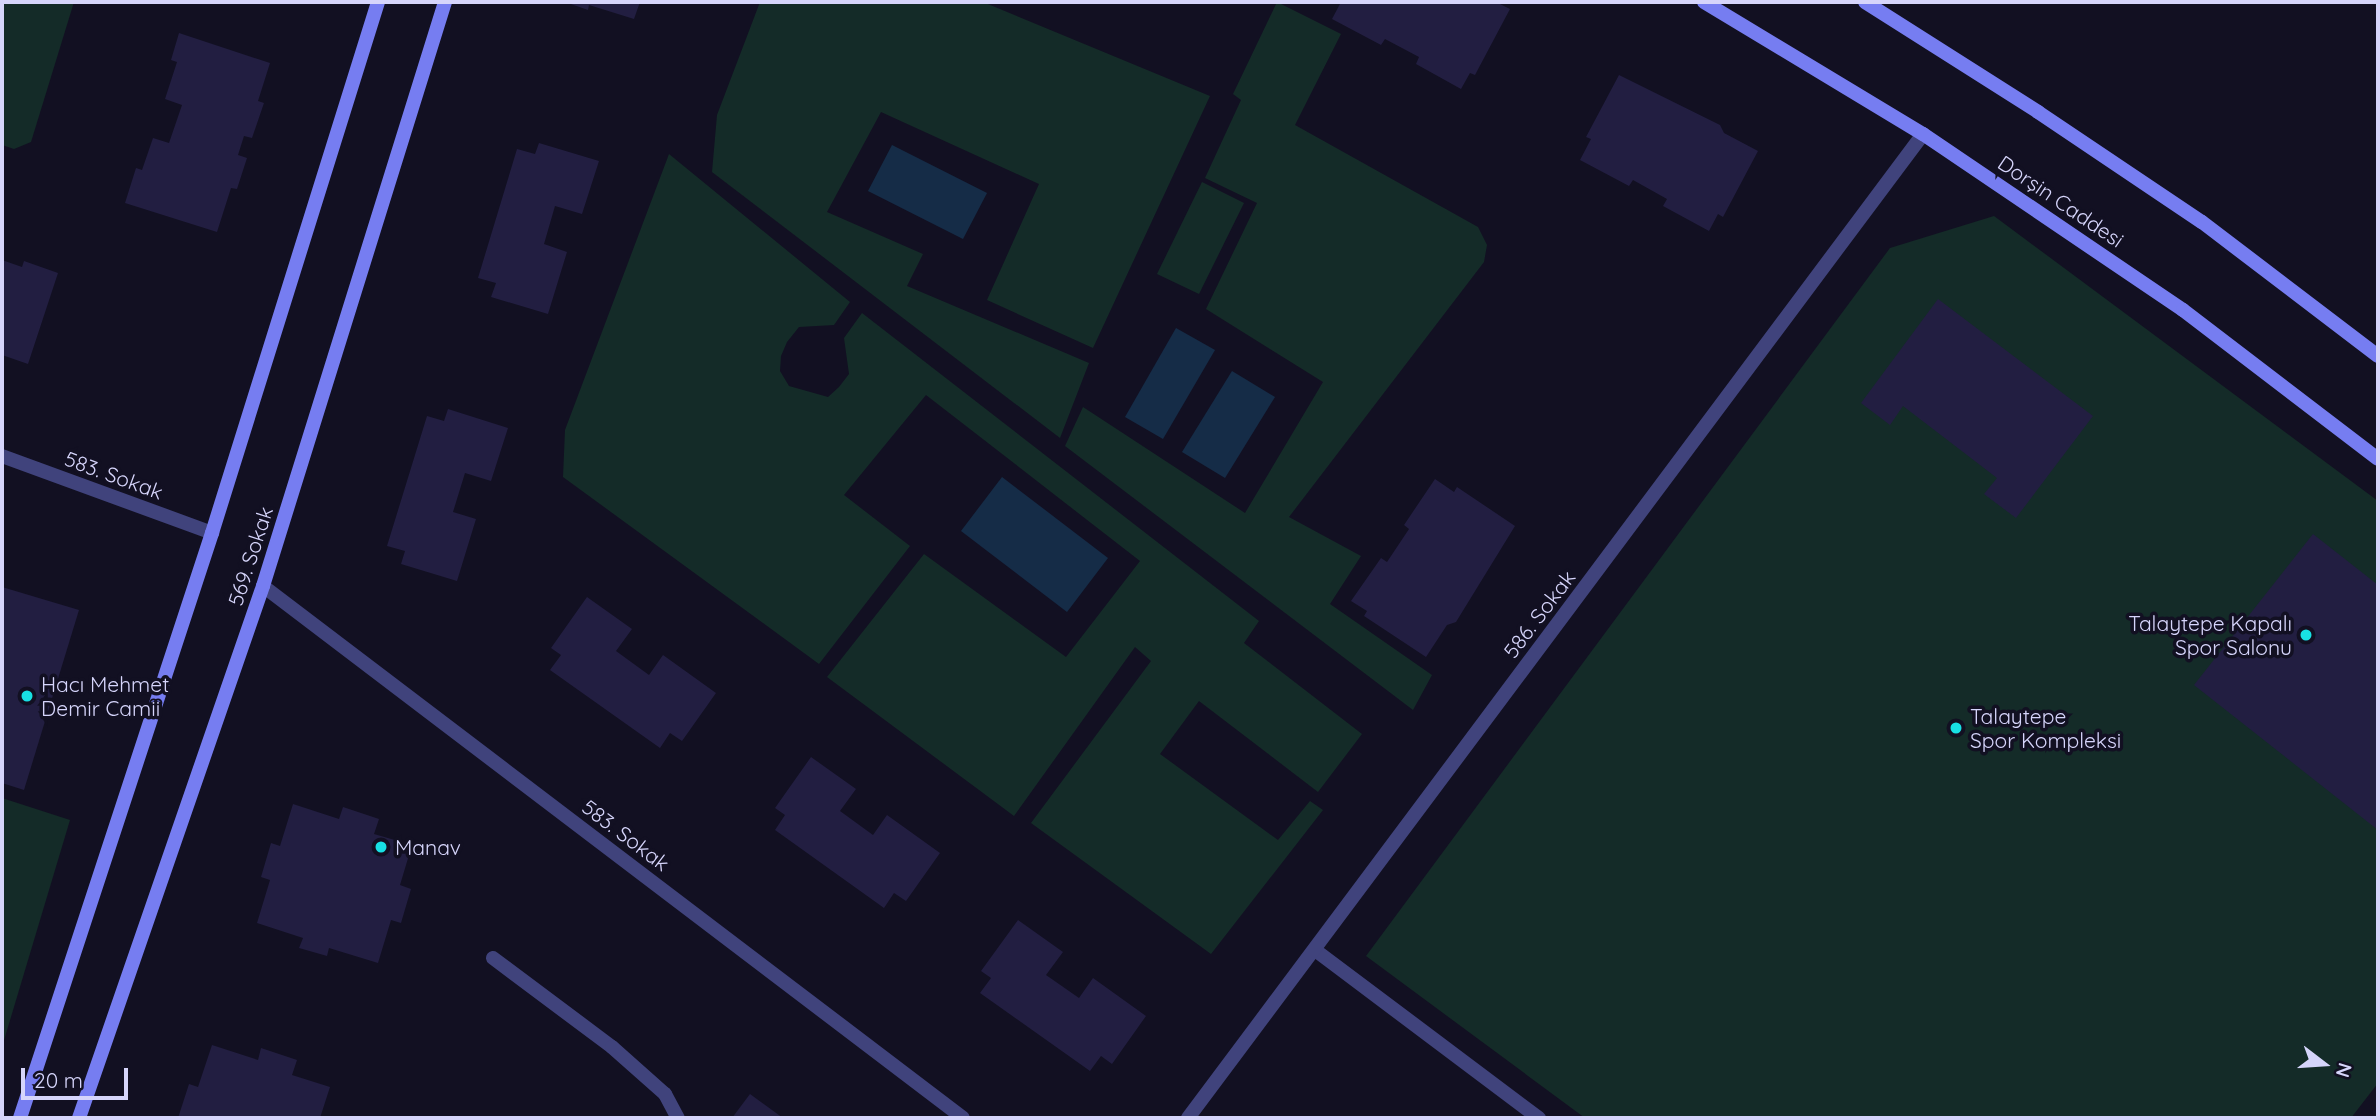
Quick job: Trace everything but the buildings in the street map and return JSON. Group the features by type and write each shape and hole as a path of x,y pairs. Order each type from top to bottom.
{"street":[{"path":"20,1118 212,533 378,2"},
{"name":"569. Sokak","path":"79,1118 263,586 445,2"},
{"name":"Dorşin Caddesi","path":"1704,2 1923,134 2183,310 2378,458"},
{"path":"1865,2 2038,112 2202,222 2378,356"},
{"name":"586. Sokak","path":"1188,1118 1923,134"},
{"name":"583. Sokak","path":"2,456 212,533"},
{"name":"583. Sokak","path":"263,586 963,1118"},
{"path":"1315,950 1539,1118"},
{"path":"493,958 612,1047 665,1094 678,1118"}],"green space":[{"path":"2,2 74,2 31,142 14,149 2,145"},
{"path":"760,2 983,2 1210,96 1093,348 987,300 1039,184 881,112 827,212 923,254 907,286 1089,363 1060,438 712,172 717,115"},
{"path":"1277,2 1341,34 1295,125 1478,227 1487,245 1484,262 1289,517 1361,556 1330,604 1432,675 1413,710 1065,446 1083,407 1245,513 1323,382 1206,309 1257,203 1205,178 1241,100 1233,94"},
{"path":"669,154 850,302 834,325 799,327 787,342 781,356 780,371 789,386 828,397 839,387 849,374 844,338 862,313 1259,621 1244,643 1362,734 1318,792 1199,701 1160,754 1278,840 1310,801 1323,810 1211,954 1031,823 1151,661 1135,647 1014,816 827,677 924,554 1066,657 1140,561 926,395 844,495 910,546 819,664 563,477 565,430"},
{"path":"1202,182 1244,203 1199,294 1157,274"},
{"name":"Talaytepe Spor Kompleksi","path":"1994,216 2378,501 2378,1083 2351,1118 1585,1118 1366,956 1890,248"},
{"path":"2,798 70,820 2,1047"}],"water":[{"path":"892,145 987,193 963,239 868,191"},
{"path":"1176,328 1215,350 1163,439 1125,417"},
{"path":"1232,371 1275,397 1225,478 1182,452"},
{"path":"1002,477 1108,558 1067,612 961,531"}],"place":[{"name":"Talaytepe Kapalı Spor Salonu","path":"2306,635"},
{"name":"Hacı Mehmet Demir Camii","path":"27,696"},
{"name":"Talaytepe Spor Kompleksi","path":"1956,728"},
{"name":"Manav","path":"381,847"}]}
